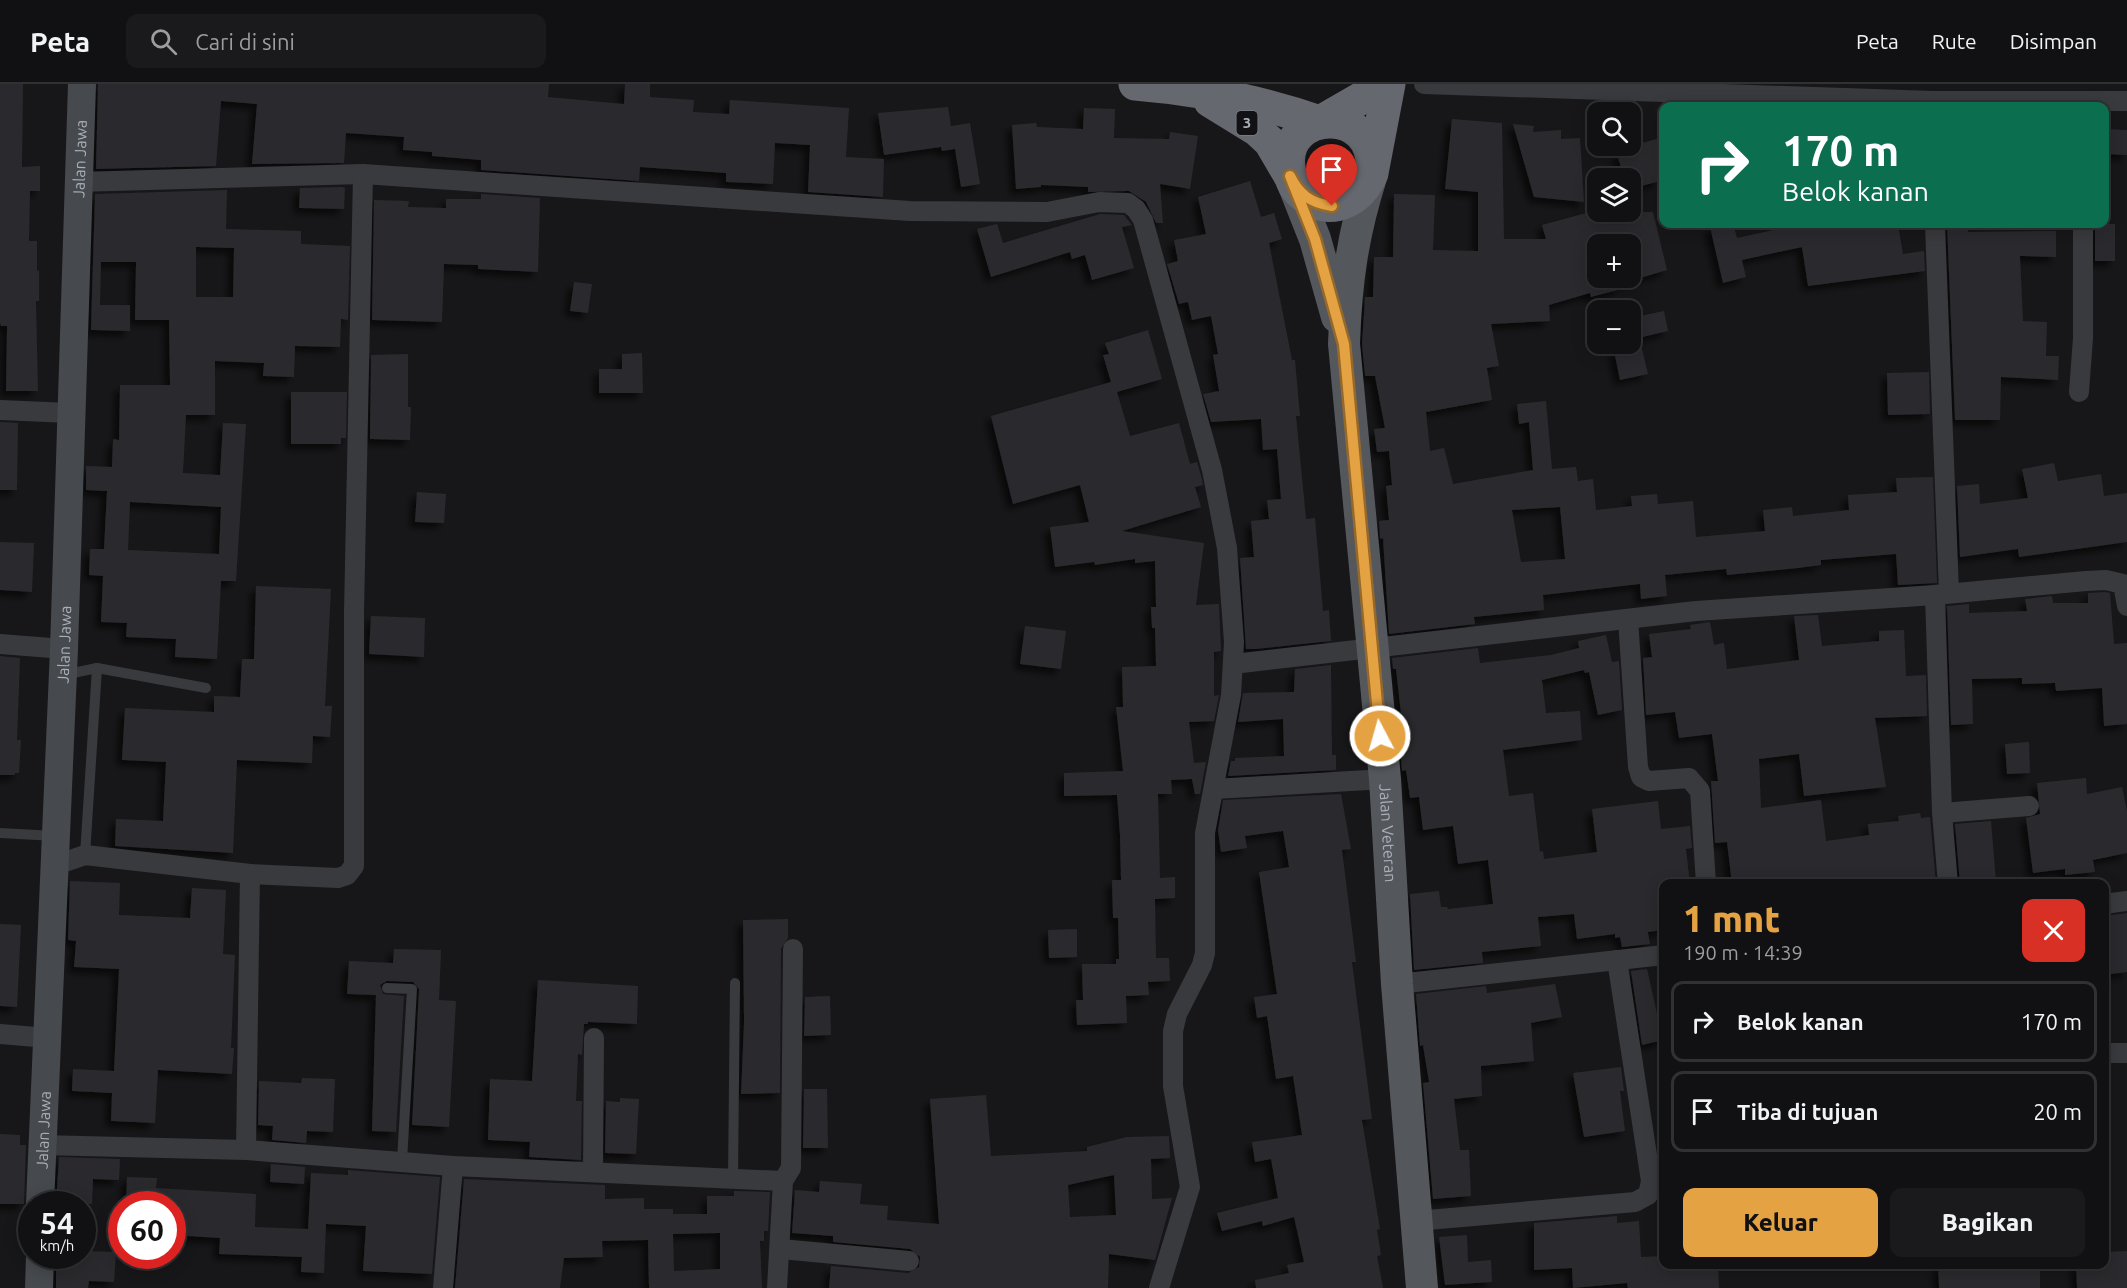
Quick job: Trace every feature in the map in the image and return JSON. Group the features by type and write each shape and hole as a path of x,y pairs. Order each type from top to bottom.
{"highway":[{"name":"3","path":"1290,176 1288,162 1297,137 1307,128 1387,84"},
{"name":"3","path":"1162,86 1257,130 1270,142 1296,188 1306,198 1332,206 1358,196 1367,186 1372,173 1387,84"},
{"name":"3","path":"1162,86 1255,102 1320,122 1339,122 1356,128 1371,148 1372,173"}],"main road":[{"name":"Jalan Veteran","path":"1372,173 1356,225 1351,255 1344,344 1384,779 1397,984 1422,1288"},
{"name":"Jalan Veteran","path":"1290,176 1315,239 1344,344"}],"street":[{"name":"Jalan Jawa","path":"40,1191 64,662 77,182 82,84"},
{"path":"1424,84 2058,102"},
{"path":"2105,102 2127,101"},
{"path":"77,182 363,174 920,211 1047,212 1099,202 1128,203 1136,209 1143,220 1221,512 1234,642 1222,789 1205,833 1205,953 1202,965 1177,1014 1172,1053 1176,1108 1182,1131 1190,1186 1160,1288"},
{"path":"54,866 85,855 250,874 338,878 347,875 354,866 354,612 363,174"},
{"path":"1935,228 1942,594 1942,813 1948,879"},
{"path":"2079,392 2083,339 2083,228"},
{"path":"0,410 70,413"},
{"path":"1233,664 1696,611 2106,580 2123,584 2127,606"},
{"path":"1628,620 1638,768 1641,777 1648,782 1689,778 1701,791 1706,879"},
{"path":"0,644 64,662"},
{"path":"1222,789 1384,779"},
{"path":"1942,813 2029,806"},
{"path":"246,1150 250,874"},
{"path":"2109,904 2127,902"},
{"path":"777,1288 781,1249 783,1181 791,1168 793,949"},
{"path":"1397,984 1659,956"},
{"path":"1416,1221 1635,1202 1648,1195 1651,1181 1617,960"},
{"path":"0,1034 48,1038"},
{"path":"593,1173 594,1038"},
{"path":"2109,1053 2127,1053"},
{"path":"41,1145 246,1150 453,1166 783,1181"},
{"path":"443,1288 453,1166"},
{"path":"781,1249 909,1261"},
{"path":"39,1288 40,1269"}],"lane":[{"path":"64,662 206,688"},
{"path":"85,855 98,668"},
{"path":"0,832 55,836"},
{"path":"733,1178 735,983"},
{"path":"387,988 412,989 402,1161"}],"building":[{"path":"0,84 23,84 22,167 40,166 40,191 30,191 29,241 37,241 37,270 39,271 39,301 36,301 38,391 6,391 7,326 1,326 0,322"},
{"path":"98,84 549,84 548,97 624,104 625,84 650,84 650,97 694,100 693,112 729,114 730,100 849,108 846,157 884,159 883,197 808,192 810,145 775,143 773,184 726,182 726,173 640,167 639,181 481,170 481,160 432,156 432,152 403,150 404,137 346,133 344,163 252,164 257,104 221,101 216,166 96,169"},
{"path":"948,107 951,126 970,123 980,184 961,187 955,149 942,151 941,147 884,155 878,113"},
{"path":"1084,108 1115,109 1114,138 1169,139 1170,132 1198,136 1190,189 1160,184 1163,223 1156,223 1146,202 1129,191 1088,192 1088,187 1041,185 1041,187 1016,189 1012,125 1036,123 1037,127 1083,129"},
{"path":"1452,119 1502,123 1504,239 1546,239 1542,225 1587,213 1587,222 1641,222 1641,212 1653,212 1667,270 1641,278 1641,234 1587,234 1587,288 1618,288 1618,290 1591,297 1590,293 1549,305 1550,321 1491,324 1499,366 1487,368 1492,400 1426,412 1430,451 1444,448 1453,484 1533,470 1529,422 1519,424 1517,404 1546,401 1552,469 1576,467 1578,481 1593,479 1596,510 1632,506 1631,496 1657,494 1658,504 1693,501 1696,537 1765,531 1763,510 1792,507 1793,516 1849,510 1848,495 1897,492 1896,478 1933,477 1937,583 1898,585 1896,554 1821,560 1821,565 1727,575 1726,569 1665,575 1667,596 1641,599 1640,584 1543,595 1544,610 1474,617 1475,624 1389,634 1383,538 1380,539 1379,521 1389,520 1386,486 1392,485 1389,451 1377,452 1374,429 1385,428 1375,376 1365,376 1362,344 1365,297 1373,297 1374,257 1393,257 1394,194 1435,195 1433,250 1478,251 1478,192 1445,189","holes":["1560,507 1565,559 1521,562 1512,510"]},
{"path":"1513,124 1534,126 1533,132 1561,130 1561,139 1580,138 1584,202 1534,197"},
{"path":"2109,129 2127,130 2127,155 2109,154"},
{"path":"1659,138 1659,172 1657,172 1659,181 1641,186 1641,168 1621,168 1618,156 1641,156 1641,143"},
{"path":"1250,181 1261,217 1274,213 1282,239 1269,243 1292,360 1295,360 1300,416 1296,416 1306,519 1315,518 1323,611 1329,610 1331,641 1256,649 1246,649 1240,558 1254,557 1251,521 1269,519 1267,500 1281,499 1277,449 1263,450 1261,419 1211,422 1203,394 1219,391 1213,355 1218,354 1211,316 1192,320 1188,302 1179,304 1167,264 1178,261 1174,240 1206,234 1198,197"},
{"path":"300,188 345,188 344,209 299,208"},
{"path":"227,190 226,229 301,231 301,244 350,246 348,320 341,319 340,347 295,346 294,377 263,376 264,363 215,361 215,415 186,415 183,473 220,475 223,423 246,424 236,581 221,581 217,659 175,657 176,639 126,637 127,623 101,622 103,576 89,575 90,549 104,549 107,491 86,490 86,466 112,467 113,439 119,440 120,385 170,385 169,320 135,320 136,262 101,262 100,305 130,305 130,331 91,330 95,194","holes":["196,247 234,248 233,297 196,297","130,502 221,507 219,554 128,550"]},
{"path":"481,194 540,198 538,272 478,269 478,265 444,264 442,322 372,320 374,200 409,201 408,207 446,208 446,199 481,199"},
{"path":"1100,214 1124,215 1132,225 1122,227 1134,268 1092,280 1085,255 1072,259 1070,252 991,277 977,229 997,224 1003,243"},
{"path":"2109,224 2115,224 2115,261 2095,261 2095,228 2109,228"},
{"path":"1710,228 1734,228 1737,238 1782,228 1899,228 1903,254 1924,251 1925,271 1808,286 1802,247 1742,260 1746,277 1723,283"},
{"path":"1947,228 1968,228 1968,232 2056,231 2056,257 2020,256 2023,321 2047,322 2046,356 2059,356 2058,380 2001,377 2000,420 1955,420"},
{"path":"574,282 592,284 588,313 570,311"},
{"path":"1664,311 1668,331 1641,337 1641,316"},
{"path":"1148,330 1162,379 1117,392 1130,436 1179,423 1190,464 1197,462 1202,479 1203,485 1195,487 1201,507 1122,531 1204,543 1196,605 1219,604 1221,651 1214,652 1214,696 1219,695 1214,721 1189,722 1194,763 1206,762 1200,794 1195,794 1192,779 1171,780 1172,794 1158,794 1160,878 1175,877 1175,898 1155,899 1156,958 1169,958 1170,981 1148,982 1149,995 1126,996 1127,1023 1077,1025 1076,1000 1083,1000 1082,964 1116,964 1116,959 1119,959 1118,918 1113,918 1112,880 1121,880 1120,835 1117,795 1064,796 1064,773 1123,771 1116,707 1123,707 1122,667 1156,666 1155,628 1152,628 1151,607 1156,607 1155,561 1135,563 1135,559 1095,565 1094,562 1055,567 1050,527 1089,522 1080,485 1013,504 991,416 1111,382 1103,355 1109,354 1105,343"},
{"path":"1641,345 1648,374 1620,380 1615,354 1641,354"},
{"path":"642,353 643,393 599,393 599,369 622,369 622,354"},
{"path":"408,354 410,440 370,439 371,355"},
{"path":"1929,372 1930,414 1888,415 1887,373"},
{"path":"291,392 347,392 346,438 341,438 341,444 291,444"},
{"path":"0,422 18,423 17,490 0,490"},
{"path":"2054,463 2058,481 2101,474 2104,496 2127,493 2127,542 2019,557 2018,549 1960,557 1957,486 1979,484 1980,504 2028,498 2022,469"},
{"path":"417,492 446,494 444,523 415,522"},
{"path":"0,542 34,543 32,592 0,590"},
{"path":"256,586 331,589 325,706 332,706 330,737 313,736 312,763 237,760 233,853 115,846 116,819 163,821 166,762 122,760 125,708 214,712 214,696 240,697 242,659 254,659"},
{"path":"2088,593 2110,593 2114,644 2127,643 2127,724 2104,726 2102,688 2056,691 2055,683 2022,684 2022,678 1972,679 1973,724 1951,725 1947,606 1969,604 1969,613 2027,611 2025,599 2052,596 2053,603 2088,603"},
{"path":"1818,615 1822,646 1879,641 1879,631 1904,630 1906,676 1926,675 1927,716 1875,718 1886,787 1804,796 1799,754 1759,759 1761,808 1821,800 1826,841 1869,835 1868,824 1899,821 1898,816 1920,813 1921,818 1930,817 1936,879 1731,879 1727,842 1715,843 1711,781 1718,781 1712,734 1679,738 1675,712 1646,715 1643,658 1652,657 1649,634 1691,629 1690,625 1710,622 1714,645 1724,643 1727,669 1799,660 1794,616"},
{"path":"371,616 425,618 424,657 369,654"},
{"path":"1025,626 1066,631 1061,669 1020,664"},
{"path":"1606,635 1612,662 1619,661 1622,710 1598,715 1589,672 1585,673 1584,670 1542,680 1546,713 1580,711 1582,740 1503,750 1509,796 1533,793 1540,852 1543,851 1544,859 1597,852 1592,809 1658,801 1661,829 1690,826 1692,848 1686,849 1689,879 1659,879 1659,931 1648,932 1650,944 1622,947 1620,937 1615,938 1615,934 1577,939 1574,914 1538,917 1541,946 1482,952 1483,963 1414,970 1410,894 1439,891 1441,907 1448,909 1493,904 1488,860 1458,864 1453,826 1423,830 1419,797 1410,798 1406,770 1402,771 1397,714 1401,714 1396,669 1393,669 1392,658 1478,648 1480,663 1551,655 1579,648 1578,641"},
{"path":"0,656 20,658 17,740 21,740 19,773 15,775 0,775"},
{"path":"1331,665 1332,755 1336,755 1336,770 1228,776 1231,761 1235,761 1235,758 1284,756 1283,719 1238,722 1243,693 1294,692 1295,669"},
{"path":"2029,742 2030,773 2007,774 2005,744"},
{"path":"2086,778 2087,794 2122,787 2127,811 2127,853 2093,860 2095,872 2065,875 2065,869 2033,873 2026,818 2040,814 2037,783"},
{"path":"1341,794 1351,849 1342,850 1356,962 1352,962 1372,1119 1362,1120 1380,1229 1377,1230 1381,1255 1377,1256 1383,1288 1256,1288 1255,1280 1289,1273 1287,1265 1304,1262 1294,1217 1263,1226 1262,1221 1222,1231 1217,1213 1278,1198 1271,1159 1255,1162 1252,1142 1302,1135 1293,1076 1276,1079 1267,1016 1257,1018 1254,997 1277,994 1259,872 1289,867 1283,831 1245,836 1247,848 1221,852 1218,830 1223,800"},
{"path":"1991,821 1996,879 1960,879 1955,824"},
{"path":"70,881 120,883 119,915 190,918 192,888 226,890 223,954 235,955 232,1074 158,1070 155,1123 111,1121 112,1093 72,1091 73,1069 114,1071 119,969 74,967 76,941 68,940"},
{"path":"2127,913 2127,972 2109,974 2109,915"},
{"path":"788,919 788,938 781,949 780,1093 741,1094 744,1023 743,920"},
{"path":"0,924 21,925 17,1007 0,1006"},
{"path":"1077,929 1077,957 1049,958 1048,930"},
{"path":"394,949 441,950 439,1000 456,1001 449,1127 412,1125 419,989 413,982 387,981 380,985 383,994 404,996 396,1132 372,1131 376,995 347,994 349,961 393,963"},
{"path":"1647,969 1659,1018 1659,1041 1642,1045 1631,971"},
{"path":"538,980 638,986 637,1024 588,1022 584,1024 582,1055 578,1054 576,1101 582,1101 581,1160 529,1157 530,1142 488,1140 490,1079 532,1081"},
{"path":"1555,984 1562,1017 1531,1023 1534,1061 1481,1066 1482,1096 1454,1099 1460,1150 1469,1150 1471,1196 1433,1199 1423,1083 1429,1082 1423,1045 1420,1046 1416,994 1486,986 1487,993"},
{"path":"830,996 831,1035 804,1036 805,997"},
{"path":"1621,1067 1624,1091 1620,1091 1625,1131 1584,1137 1573,1073"},
{"path":"302,1078 335,1079 333,1132 307,1131 306,1143 272,1140 273,1126 258,1125 259,1081 301,1083"},
{"path":"804,1089 827,1089 828,1148 803,1148"},
{"path":"986,1095 991,1156 1087,1151 1087,1147 1127,1137 1169,1136 1170,1158 1151,1159 1152,1199 1172,1198 1155,1260 1109,1254 1108,1288 829,1288 831,1266 908,1273 919,1267 920,1257 910,1249 833,1242 833,1236 792,1233 795,1190 819,1192 820,1181 862,1184 860,1204 888,1206 887,1220 939,1224 930,1099","holes":["1114,1175 1116,1215 1070,1217 1068,1185"]},
{"path":"620,1098 639,1099 636,1154 605,1153 606,1101 620,1102"},
{"path":"0,1134 20,1135 20,1145 26,1145 24,1191 18,1191 18,1204 0,1204"},
{"path":"59,1157 120,1159 119,1180 93,1179 93,1191 57,1191"},
{"path":"271,1164 305,1167 304,1184 270,1182"},
{"path":"348,1170 440,1177 432,1274 363,1271 366,1226 326,1224 324,1273 301,1272 302,1257 219,1254 220,1238 186,1236 186,1191 126,1191 127,1177 157,1178 156,1188 256,1194 255,1227 308,1229 311,1173 348,1175"},
{"path":"464,1179 605,1185 605,1199 644,1198 644,1209 673,1209 673,1214 707,1214 707,1196 734,1196 734,1191 770,1192 768,1231 764,1231 764,1241 760,1241 762,1288 649,1288 648,1240 602,1241 603,1257 564,1258 560,1288 455,1288","holes":["720,1233 720,1269 674,1271 673,1234"]},
{"path":"1617,1216 1617,1223 1639,1221 1641,1257 1659,1256 1659,1269 1718,1269 1719,1288 1628,1288 1627,1283 1573,1288 1572,1268 1534,1270 1534,1223"},
{"path":"1467,1235 1468,1262 1491,1260 1492,1282 1445,1285 1439,1237"},
{"path":"96,1251 108,1252 108,1269 115,1269 114,1282 89,1281 88,1288 56,1288 56,1269 96,1269"},
{"path":"2127,1251 2127,1288 2077,1288 2076,1269 2109,1269 2109,1252"},
{"path":"1938,1269 2040,1269 2040,1288 1939,1288"}],"route":[{"path":"1332,206 1318,204 1306,198 1296,188 1290,176 1315,239 1344,344 1380,736"}]}
